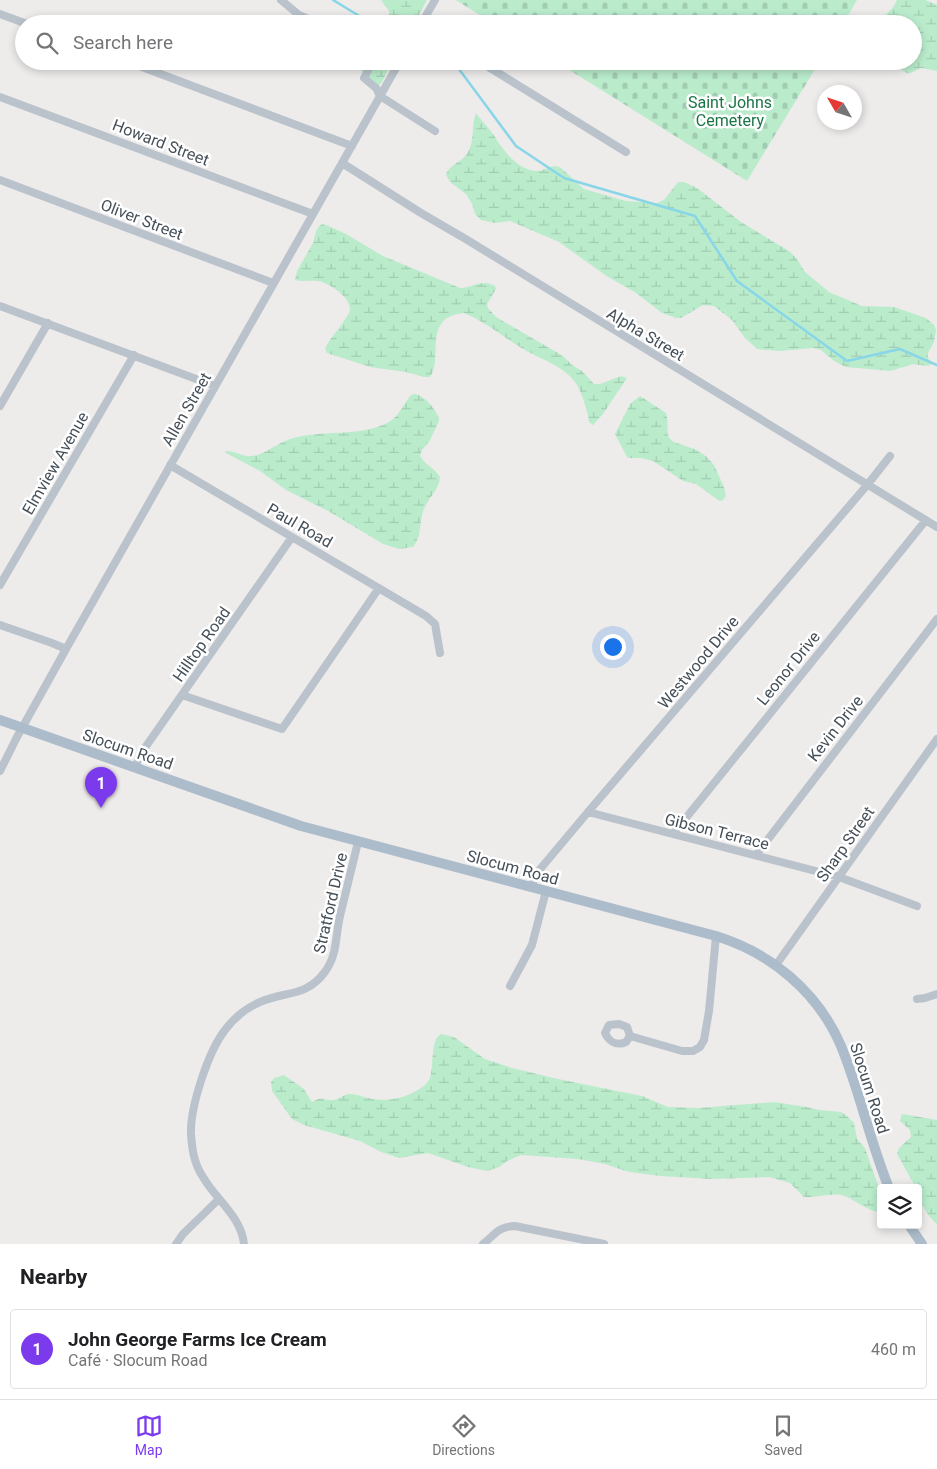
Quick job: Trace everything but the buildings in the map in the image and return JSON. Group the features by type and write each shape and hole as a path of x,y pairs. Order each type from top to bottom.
{"main road":[{"name":"Slocum Road","path":"0,720 288,822 716,936 748,949 776,965 797,983 812,1000 836,1036 845,1056 887,1184"},
{"path":"912,1229 922,1244"}],"street":[{"path":"281,0 299,15"},
{"path":"426,15 435,0"},
{"path":"0,14 15,20"},
{"path":"150,70 352,146"},
{"path":"368,70 364,78 376,88 380,96 435,132"},
{"name":"Allen Street","path":"0,771 66,649 395,70"},
{"path":"494,70 626,152"},
{"name":"Howard Street","path":"0,97 313,214"},
{"name":"Alpha Street","path":"342,163 937,527"},
{"name":"Oliver Street","path":"0,180 274,283"},
{"path":"0,306 215,386"},
{"path":"0,406 48,323"},
{"name":"Elmview Avenue","path":"0,585 134,355"},
{"name":"Westwood Drive","path":"531,887 536,874 890,456"},
{"name":"Paul Road","path":"170,465 417,609 435,624 440,653"},
{"name":"Leonor Drive","path":"672,834 926,520"},
{"name":"Hilltop Road","path":"135,767 142,752 292,537"},
{"path":"182,695 282,729 380,588"},
{"name":"Kevin Drive","path":"756,855 937,619"},
{"path":"0,625 52,642 66,649"},
{"name":"Sharp Street","path":"776,965 937,739"},
{"name":"Gibson Terrace","path":"588,812 839,877 916,906"},
{"name":"Stratford Drive","path":"244,1244 237,1223 203,1178 193,1154 191,1120 198,1090 216,1044 224,1031 240,1014 265,1000 308,988 318,981 329,966 336,950 338,923 358,842"},
{"path":"510,986 532,945 546,891"},
{"path":"630,1036 682,1051 696,1050 703,1043 709,1011 716,936"},
{"path":"917,999 937,994"},
{"path":"176,1244 183,1234 219,1199"},
{"path":"484,1244 496,1231 508,1226 529,1228 572,1241 604,1244"}],"green space":[{"path":"381,0 427,0 419,15 389,15 389,11"},
{"path":"456,0 857,0 848,15 480,15"},
{"path":"897,0 925,0 937,5 937,71 922,68 922,15 885,15"},
{"path":"361,70 388,70 382,82 375,90"},
{"name":"Saint Johns Cemetery","path":"569,70 815,70 747,181"},
{"path":"902,70 917,70 908,74"},
{"path":"476,113 501,146 517,163 530,170 537,171 553,166 560,167 584,189 626,201 657,203 664,200 678,182 684,182 697,188 741,222 789,251 797,259 805,272 829,292 862,306 894,307 926,318 934,325 936,330 934,342 928,353 928,358 933,364 927,366 914,364 890,371 846,367 834,361 821,350 814,348 779,351 757,349 745,338 732,320 714,306 703,305 681,318 662,313 636,293 605,275 559,242 510,221 495,223 481,220 475,214 466,194 450,182 446,175 450,168 468,152 472,143"},
{"path":"324,224 346,234 383,256 460,288 481,283 495,286 496,289 487,304 496,317 563,356 582,371 594,384 600,384 621,376 627,378 603,414 593,425 589,422 580,390 570,376 464,313 451,316 443,322 438,330 434,369 430,377 370,367 327,353 325,349 348,314 349,304 343,295 328,285 318,281 295,280 297,271 313,243 316,231 320,225"},
{"path":"414,394 426,400 439,418 429,442 422,450 420,456 440,477 438,486 422,514 418,539 413,547 399,549 383,544 330,512 286,490 260,471 225,451 252,456 290,439 302,436 353,432 377,427 393,419 411,395"},
{"path":"640,396 666,413 669,438 674,442 697,450 714,465 726,496 722,501 696,484 683,481 653,461 627,457 615,434 630,404"},
{"path":"441,1034 454,1037 485,1059 512,1068 642,1096 668,1107 699,1108 774,1102 841,1112 854,1123 857,1139 865,1148 878,1184 877,1212 846,1196 804,1197 790,1183 769,1177 712,1179 661,1176 629,1172 605,1164 578,1159 521,1155 487,1171 468,1167 428,1153 399,1158 381,1152 360,1141 304,1125 292,1119 272,1091 271,1082 274,1078 284,1075 304,1089 312,1102 321,1099 335,1100 350,1094 382,1100 406,1096 425,1085 429,1080 437,1037"},
{"path":"902,1114 937,1120 937,1224 930,1217 922,1203 922,1184 914,1184 897,1154 899,1148 911,1137 910,1130 900,1121"}],"waterway":[{"path":"333,0 358,15"},
{"path":"460,70 516,146 564,178 695,216 737,281 847,361 900,349 937,365"}],"place":[{"name":"John George Farms Ice Cream","path":"101,808"}]}
